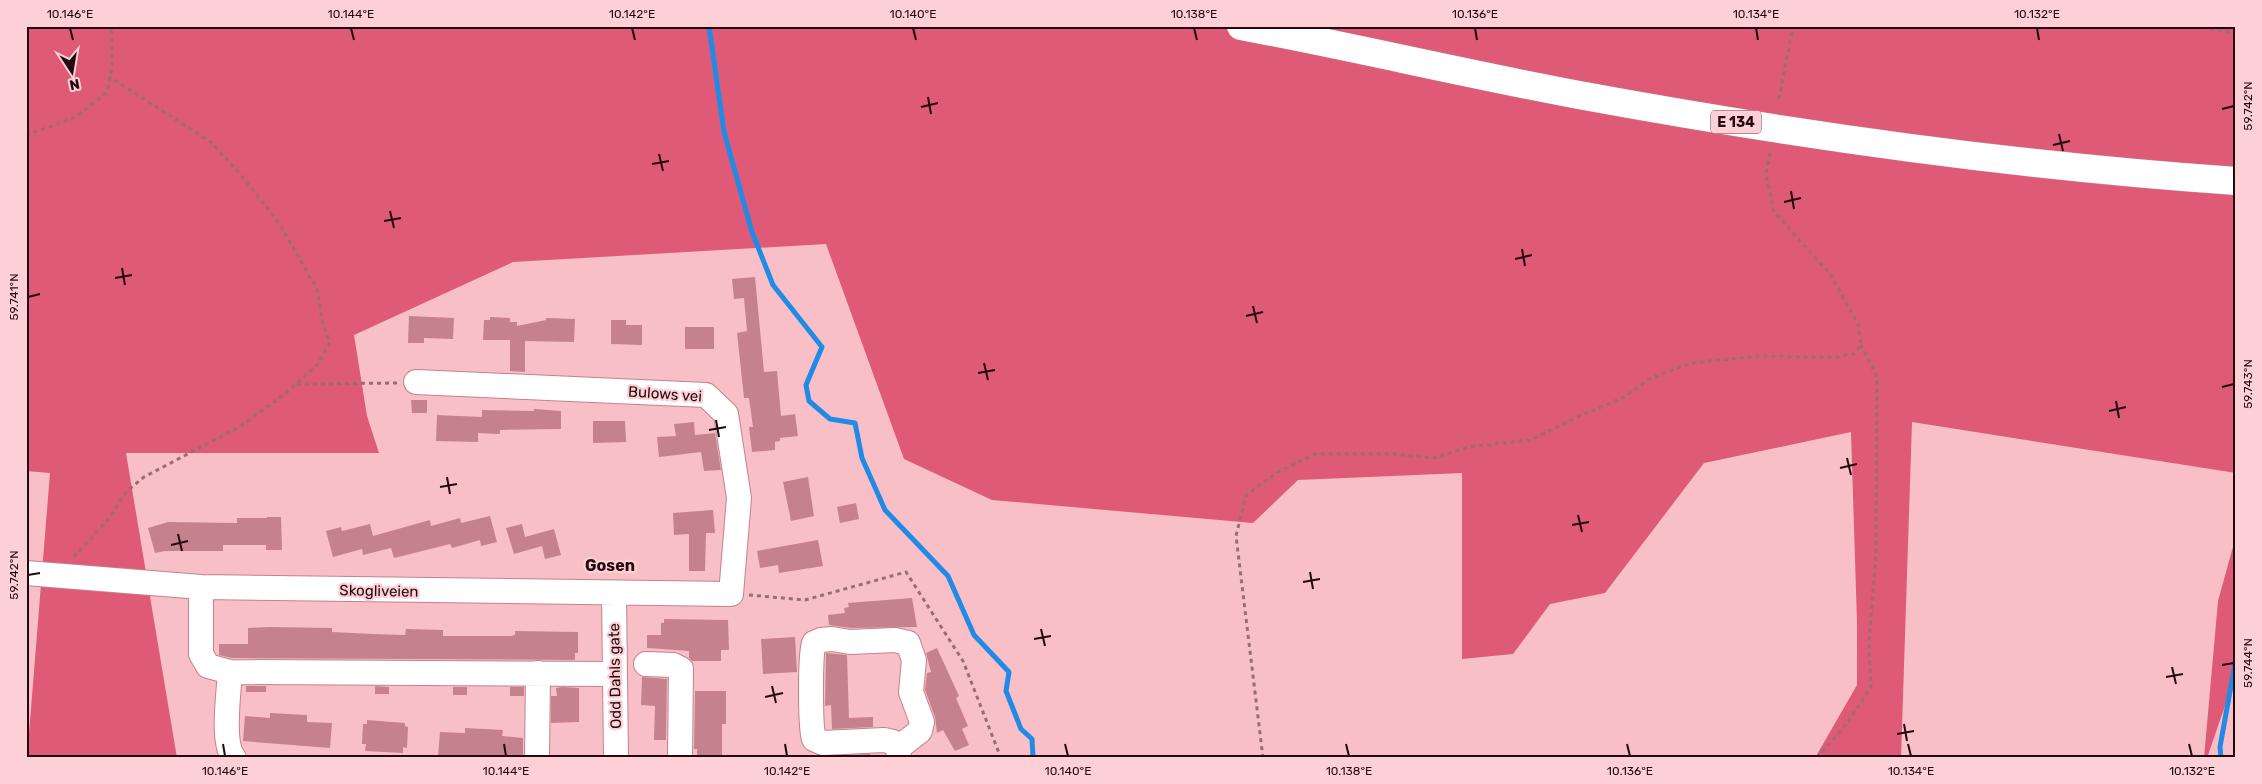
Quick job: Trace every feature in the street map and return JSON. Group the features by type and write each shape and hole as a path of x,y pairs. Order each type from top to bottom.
{"highway":[{"name":"E 134","path":"1241,26 1570,93 1753,125 2026,161 2236,181"},
{"name":"E 134","path":"1302,26 1571,81 1836,124 2039,150 2236,168"}],"street":[{"name":"Bulows vei","path":"416,382 706,395 726,414 739,498 731,594"},
{"name":"Skogliveien","path":"26,573 201,587 731,594"},
{"path":"201,587 201,654 208,666 230,672 615,674"},
{"name":"Odd Dahls gate","path":"614,593 616,758"},
{"path":"821,640 850,642 902,640 908,643 913,653 914,667 911,692 922,722 920,731 899,753 892,742 884,740 823,743 814,738 811,731 811,716 814,643 821,640"},
{"path":"646,664 673,665 681,669 680,758"},
{"path":"230,672 228,736 229,747 234,758"},
{"path":"537,758 538,674"}],"path":[{"path":"26,135 72,119 107,93 112,66 112,26"},
{"path":"1779,99 1792,26"},
{"path":"2194,26 2236,33"},
{"path":"66,576 74,557 107,521 126,492 144,478 241,426 296,384 318,364 330,342 323,325 316,290 280,223 212,143 110,77"},
{"path":"1771,149 1766,174 1774,212 1830,274 1858,324 1861,345 1877,377 1876,553 1869,644 1871,687 1847,723 1817,758"},
{"path":"1263,758 1236,536 1246,495 1278,472 1315,454 1394,454 1434,458 1468,447 1531,440 1573,418 1624,397 1651,378 1691,363 1759,356 1836,357 1854,354 1861,345"},
{"path":"296,384 416,382"}],"shaded area":[{"path":"26,26 2236,26 2236,473 1912,422 1901,758 1815,758 1857,685 1851,432 1704,463 1605,593 1550,604 1513,654 1462,659 1462,473 1298,480 1253,523 992,500 904,459 826,244 513,262 354,335 367,416 379,453 126,453 177,758 27,758 50,473 26,471"},
{"path":"2236,536 2236,674 2207,758 2204,758 2218,601"}],"building":[{"path":"755,277 764,372 777,371 781,416 795,414 798,436 780,438 780,441 775,442 775,450 752,452 749,427 753,427 749,398 744,398 737,333 747,331 744,298 734,299 732,279"},
{"path":"409,316 454,318 453,339 424,338 424,343 408,343"},
{"path":"490,317 510,318 510,322 517,322 517,326 546,320 546,318 575,319 574,342 525,341 525,372 510,371 510,340 483,340 484,320 490,320"},
{"path":"611,320 626,320 626,325 642,325 642,345 611,344"},
{"path":"685,327 714,327 714,349 685,349"},
{"path":"411,400 427,400 427,413 412,413"},
{"path":"534,409 561,411 561,429 500,430 500,434 478,433 478,442 436,441 437,415 482,417 482,410 534,411"},
{"path":"593,421 625,421 626,442 593,443"},
{"path":"694,422 695,435 715,433 721,470 704,471 701,452 659,457 657,437 676,436 674,424"},
{"path":"808,477 814,516 791,521 783,482"},
{"path":"856,503 859,519 840,523 837,507"},
{"path":"713,510 715,533 706,533 705,571 689,571 689,534 674,535 673,513"},
{"path":"490,516 497,542 481,546 480,540 452,548 450,544 394,558 391,548 363,555 362,549 333,557 326,531 341,527 342,531 370,524 373,536 430,520 431,526 460,518 461,523"},
{"path":"281,517 282,550 266,550 266,545 223,545 223,551 165,551 155,553 148,528 168,522 237,523 237,518"},
{"path":"522,524 525,537 554,529 561,555 545,559 542,546 514,554 506,528"},
{"path":"818,540 823,566 779,573 778,565 760,568 757,551"},
{"path":"912,598 917,627 851,628 829,625 828,615 845,613 844,608 849,607 848,603"},
{"path":"664,619 728,620 729,650 721,650 721,661 692,661 689,658 689,651 647,648 647,635 661,635 661,623 664,623"},
{"path":"248,628 332,628 332,632 405,635 406,629 443,630 443,636 511,636 515,635 515,631 578,632 578,653 575,653 575,660 232,658 219,655 219,644 248,644"},
{"path":"795,637 797,672 763,674 761,639"},
{"path":"937,648 959,696 956,698 968,726 962,729 969,745 955,751 943,730 937,733 935,717 925,690 927,673 931,672 926,653"},
{"path":"826,653 847,655 849,718 873,717 873,727 832,729 831,705 825,706"},
{"path":"642,677 667,679 666,740 654,740 655,706 641,705"},
{"path":"246,686 266,686 266,692 246,692"},
{"path":"375,686 389,687 389,694 375,694"},
{"path":"453,687 467,687 467,695 453,695"},
{"path":"510,687 524,687 524,696 510,696"},
{"path":"556,688 579,688 579,722 551,723 551,696 557,696"},
{"path":"695,691 726,691 726,724 722,724 722,755 697,755 697,749 694,749"},
{"path":"270,713 307,715 307,722 332,723 330,748 243,741 245,716 270,718"},
{"path":"367,720 405,723 405,726 408,727 407,748 403,747 403,753 365,751 366,744 362,744 363,724 367,724"},
{"path":"465,728 503,730 502,736 523,738 523,758 438,756 440,732 465,733"},
{"path":"870,754 870,758 833,758 833,756"}],"waterway":[{"path":"709,26 724,132 752,232 773,285 822,347 806,385 809,401 830,419 855,423 862,458 885,510 948,576 974,635 1009,672 1006,691 1021,729 1032,739 1033,758"},
{"path":"2221,758 2220,747 2236,658"}],"district":[{"name":"Gosen","path":"610,565"}]}
